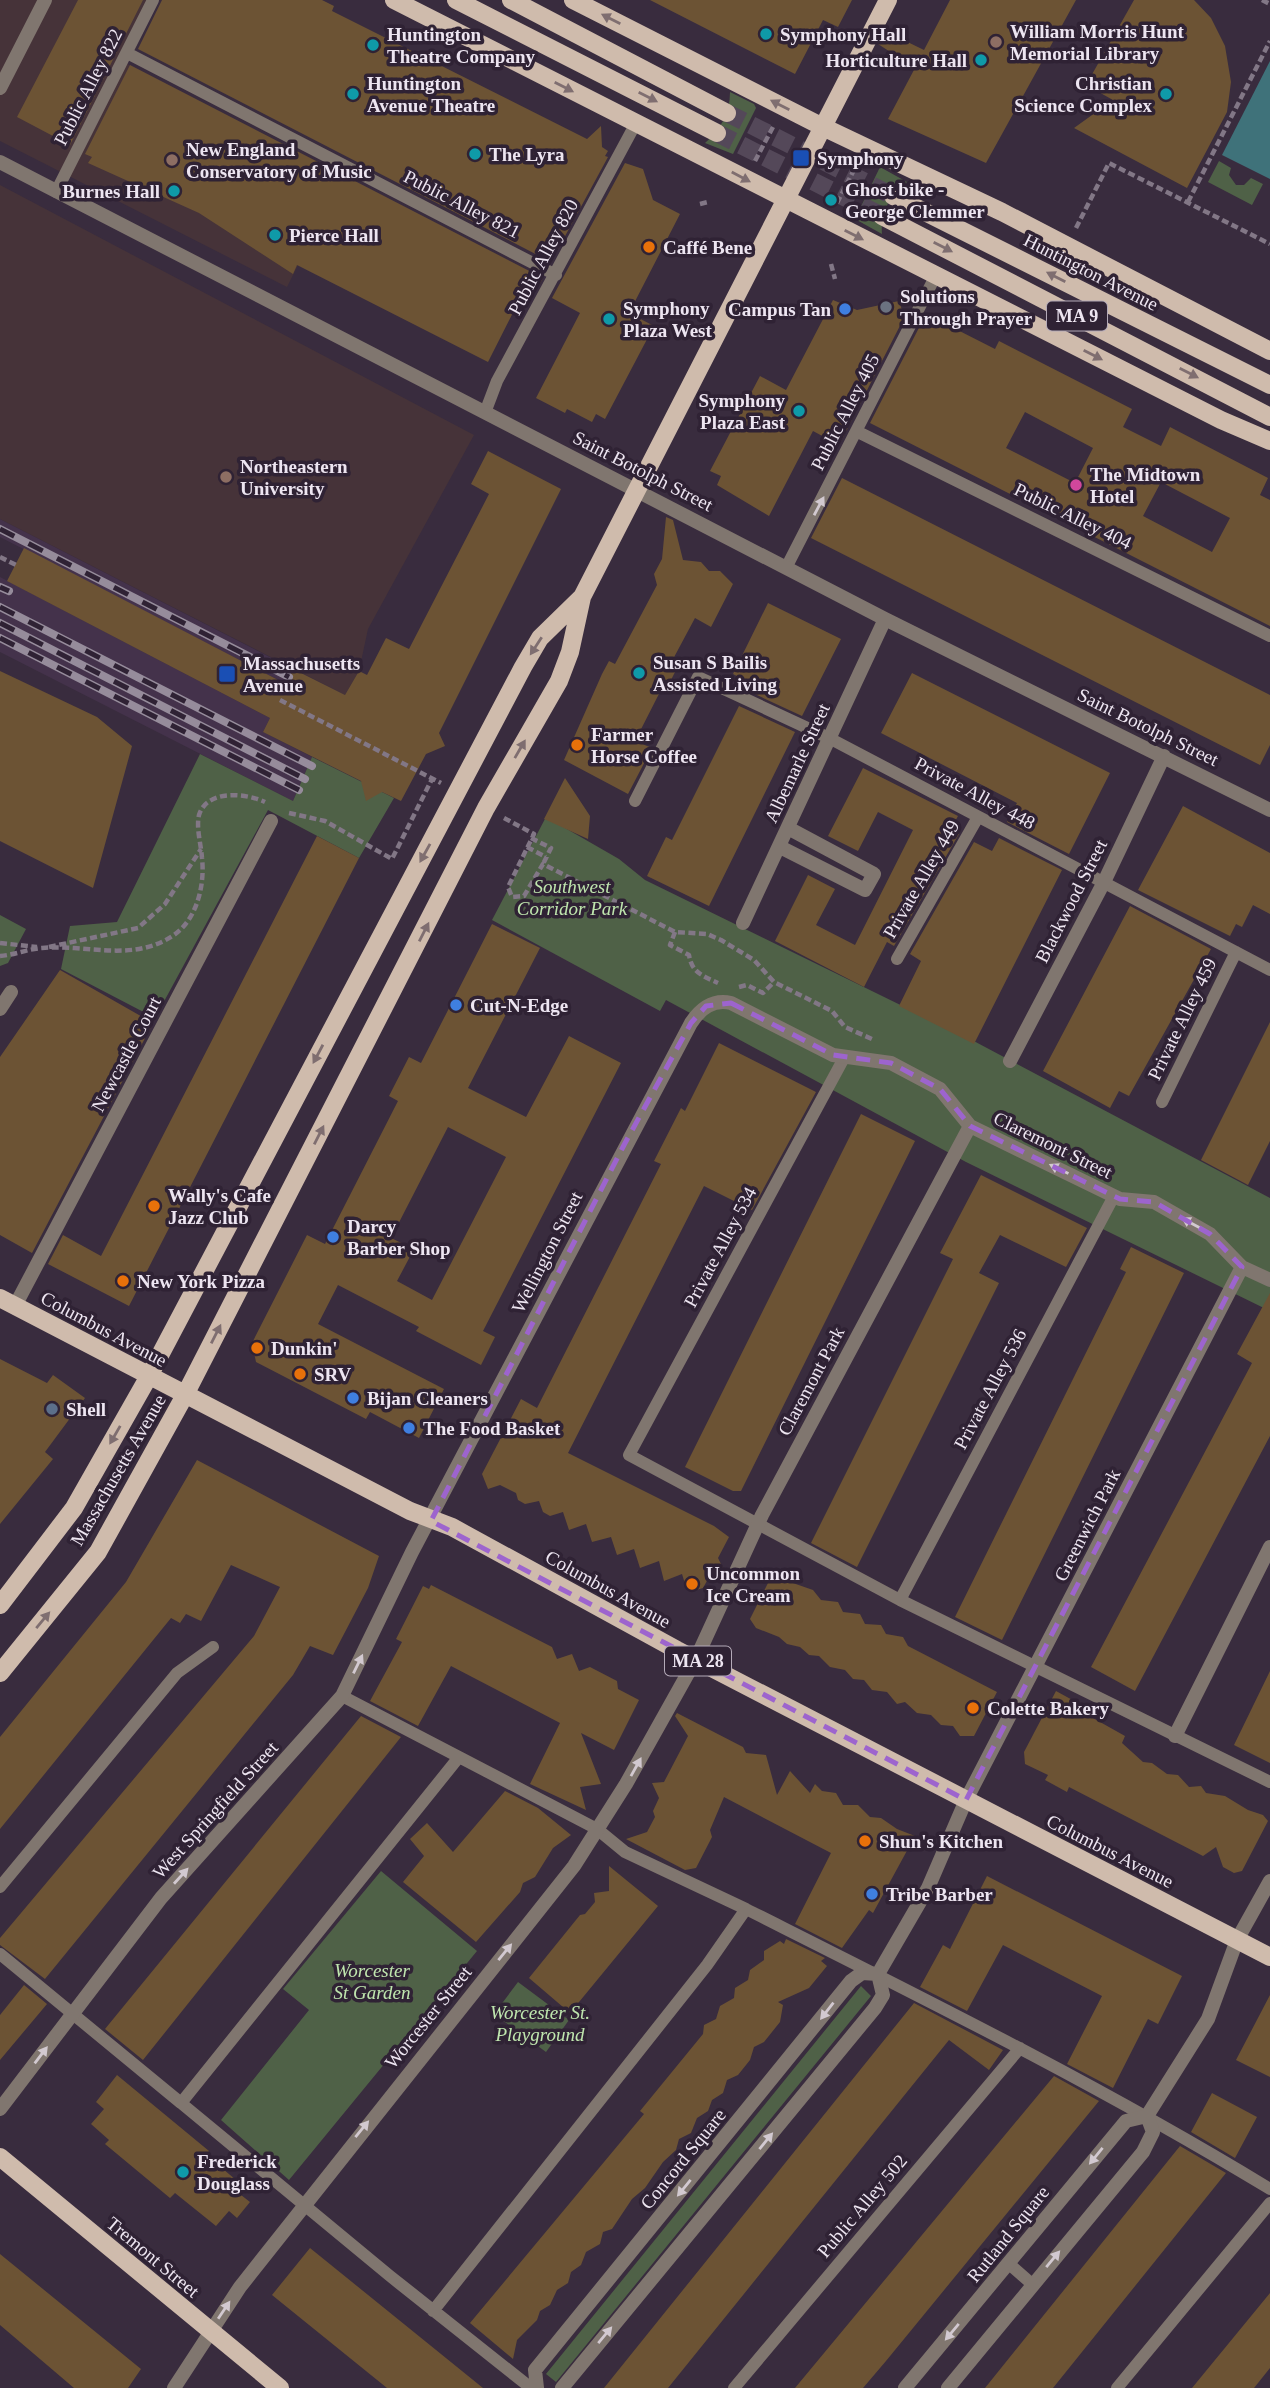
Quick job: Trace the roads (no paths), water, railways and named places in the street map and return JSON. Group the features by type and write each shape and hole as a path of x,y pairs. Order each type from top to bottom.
{"main road":[{"path":"394,0 1221,420 1270,441"},
{"path":"456,0 717,133"},
{"path":"511,0 727,113"},
{"path":"573,0 823,127 1002,212 1270,351"},
{"name":"Massachusetts Avenue","path":"0,1673 98,1552 185,1395 486,808 559,681 570,652 582,597 888,0"},
{"name":"Huntington Avenue","path":"893,196 1270,385"},
{"name":"MA 9","path":"882,216 1270,416"},
{"name":"Massachusetts Avenue","path":"0,1605 74,1508 149,1376 523,667 540,638 582,597"},
{"name":"Columbus Avenue","path":"7,1302 431,1521 452,1527 696,1659 1270,1957"},
{"name":"Tremont Street","path":"0,2157 280,2388"}],"street":[{"path":"0,88 45,0"},
{"name":"Saint Botolph Street","path":"0,162 787,566 885,619 1270,810"},
{"name":"Albemarle Street","path":"743,923 885,619"},
{"name":"Blackwood Street","path":"1010,1061 1104,882 1164,756"},
{"name":"Newcastle Court","path":"7,1302 275,815"},
{"path":"780,847 865,890 874,874 788,828"},
{"path":"0,1009 12,992"},
{"name":"Claremont Street","path":"706,1006 719,1001 737,1005 844,1058 881,1060 906,1070 943,1093 970,1126 1114,1196 1154,1202 1210,1234 1242,1267 1270,1280"},
{"name":"Wellington Street","path":"431,1521 624,1145 691,1023 706,1006"},
{"name":"Claremont Park","path":"696,1659 758,1524 970,1126"},
{"name":"Greenwich Park","path":"966,1800 1242,1267"},
{"name":"West Springfield Street","path":"0,2109 161,1898 342,1696 412,1552 431,1521"},
{"path":"1175,1736 1270,1547"},
{"name":"Worcester Street","path":"174,2388 210,2332 302,2204 574,1866 696,1659"},
{"path":"562,2388 879,2002 883,1990 878,1974 928,1888 966,1800"},
{"path":"948,2388 1143,2152 1153,2132 1147,2116 1208,2019 1237,1940 1270,1881"},
{"name":"Concord Square","path":"537,2388 536,2370 851,1981 862,1973 878,1974"},
{"name":"Rutland Square","path":"905,2388 1126,2121 1147,2116"}],"lane":[{"name":"Public Alley 822","path":"56,192 153,0"},
{"name":"Public Alley 821","path":"127,53 556,275"},
{"name":"Public Alley 820","path":"485,411 497,381 636,123"},
{"name":"Public Alley 405","path":"787,566 858,432 936,275"},
{"name":"Public Alley 404","path":"858,432 1270,636"},
{"name":"Private Alley 448","path":"635,801 698,677 829,738 1270,970"},
{"name":"Private Alley 449","path":"897,959 978,817"},
{"name":"Private Alley 459","path":"1162,1102 1236,953"},
{"name":"Private Alley 534","path":"758,1524 629,1455 844,1058"},
{"name":"Private Alley 536","path":"900,1600 1114,1196"},
{"path":"758,1524 900,1600 1270,1783"},
{"path":"0,1887 177,1673 213,1647"},
{"path":"342,1696 597,1829 625,1852 878,1974 1020,2048 1147,2116 1270,2189"},
{"path":"181,2103 459,1757"},
{"path":"433,2311 707,1965 746,1909"},
{"path":"0,1954 302,2204 531,2388"},
{"name":"Public Alley 502","path":"734,2388 1020,2048"},
{"path":"1117,2388 1270,2203"},
{"path":"1008,2263 1032,2284"}],"tunnel":[{"path":"727,113 893,196"},
{"path":"717,133 882,216"}],"railway":[{"path":"0,529 289,677"},
{"path":"0,587 9,591"},
{"path":"0,607 312,766"},
{"path":"0,623 305,779"},
{"path":"0,638 299,790"}],"place":[{"name":"Symphony Hall","path":"766,34"},
{"name":"William Morris Hunt Memorial Library","path":"996,42"},
{"name":"Huntington Theatre Company","path":"373,45"},
{"name":"Horticulture Hall","path":"981,60"},
{"name":"Huntington Avenue Theatre","path":"353,94"},
{"name":"Christian Science Complex","path":"1166,94"},
{"name":"The Lyra","path":"475,154"},
{"name":"Symphony","path":"801,158"},
{"name":"New England Conservatory of Music","path":"172,160"},
{"name":"Burnes Hall","path":"174,191"},
{"name":"Ghost bike - George Clemmer","path":"831,200"},
{"name":"Pierce Hall","path":"275,235"},
{"name":"Caffé Bene","path":"649,247"},
{"name":"Solutions Through Prayer","path":"886,307"},
{"name":"Campus Tan","path":"845,309"},
{"name":"Symphony Plaza West","path":"609,319"},
{"name":"Symphony Plaza East","path":"799,411"},
{"name":"Northeastern University","path":"226,477"},
{"name":"The Midtown Hotel","path":"1076,485"},
{"name":"Susan S Bailis Assisted Living","path":"639,673"},
{"name":"Massachusetts Avenue","path":"227,674"},
{"name":"Farmer Horse Coffee","path":"577,745"},
{"name":"Cut-N-Edge","path":"456,1005"},
{"name":"Wally's Cafe Jazz Club","path":"154,1206"},
{"name":"Darcy Barber Shop","path":"333,1237"},
{"name":"New York Pizza","path":"123,1281"},
{"name":"Dunkin'","path":"257,1348"},
{"name":"SRV","path":"300,1374"},
{"name":"Bijan Cleaners","path":"353,1398"},
{"name":"Shell","path":"52,1409"},
{"name":"The Food Basket","path":"409,1428"},
{"name":"Uncommon Ice Cream","path":"692,1584"},
{"name":"Colette Bakery","path":"973,1708"},
{"name":"Shun's Kitchen","path":"865,1841"},
{"name":"Tribe Barber","path":"872,1894"},
{"name":"Frederick Douglass","path":"183,2172"}],"park label":[{"name":"Southwest Corridor Park","path":"572,897"},
{"name":"Worcester St Garden","path":"372,1981"},
{"name":"Worcester St. Playground","path":"540,2023"}]}
